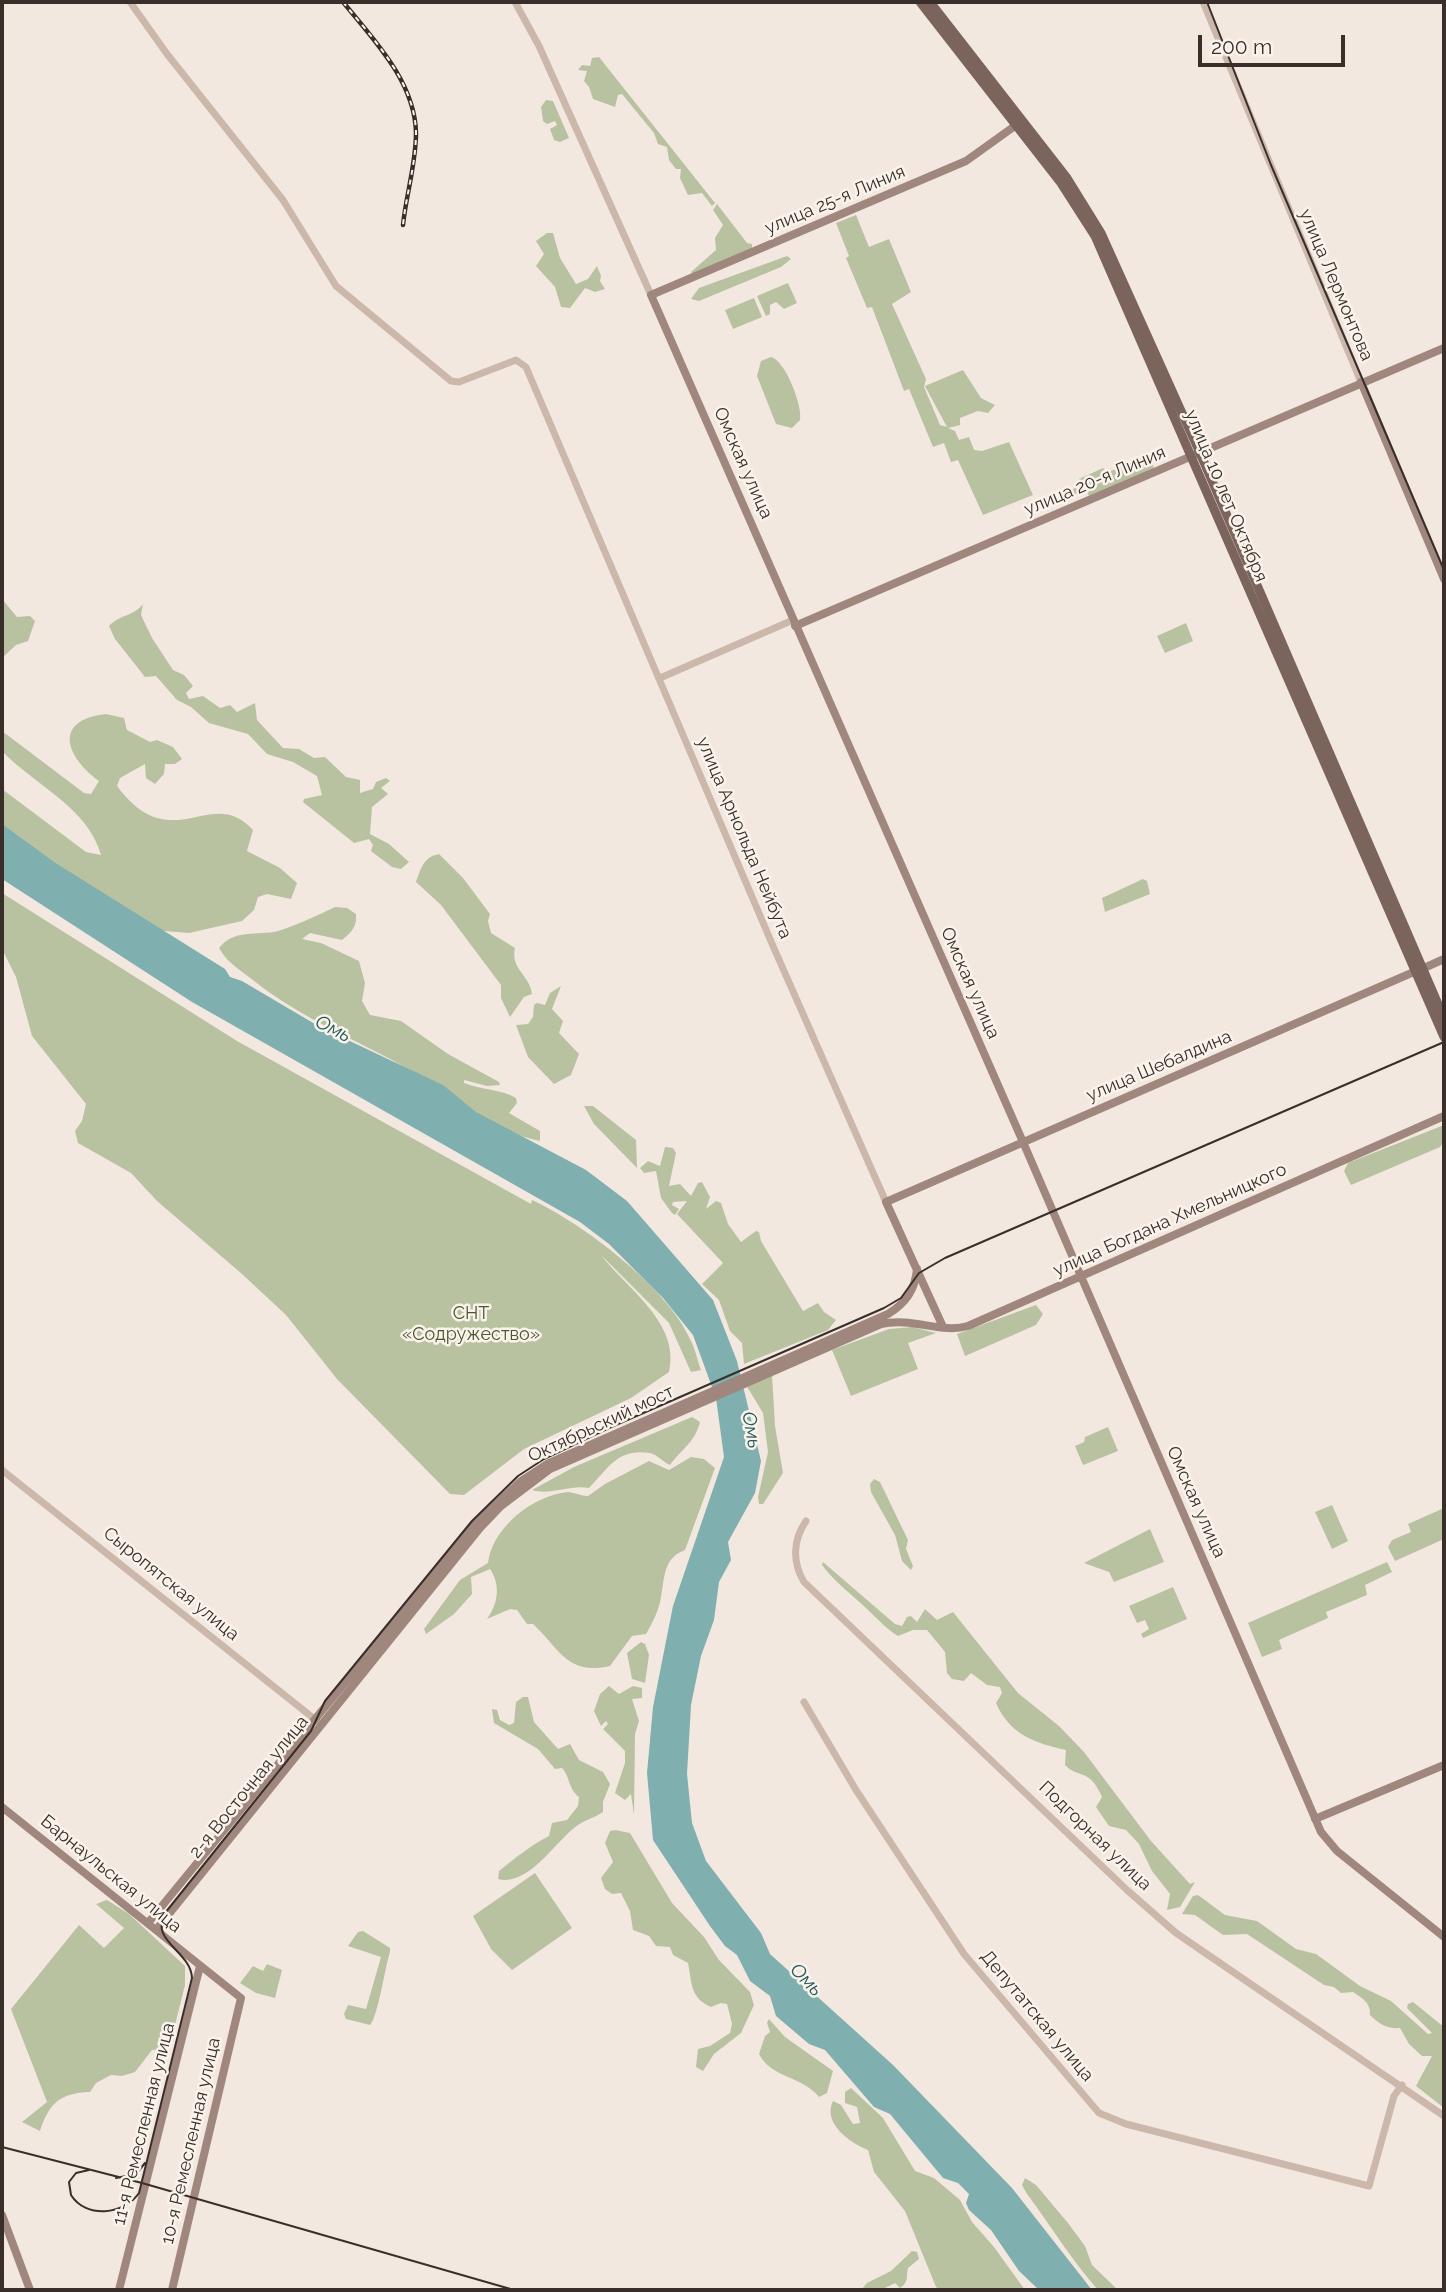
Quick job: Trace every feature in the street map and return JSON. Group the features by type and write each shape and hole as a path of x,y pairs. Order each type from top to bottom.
{"main road":[{"name":"улица 10 лет Октября","path":"920,2 1067,178 1101,233 1420,970 1444,1017"},
{"name":"улица 10 лет Октября","path":"930,2 1020,122"},
{"name":"улица 25-я Линия","path":"651,295 966,160 1020,122"},
{"name":"Омская улица","path":"651,295 1023,1142 1315,1819 1325,1839 1337,1851 1444,1937"},
{"name":"улица 20-я Линия","path":"794,623 1444,348"},
{"name":"улица Лермонтова","path":"1361,382 1444,579"},
{"name":"улица Шебалдина","path":"886,1202 1444,959"},
{"name":"улица 10 лет Октября","path":"1420,970 1444,1037"},
{"name":"улица Богдана Хмельницкого","path":"802,1354 881,1324 904,1321 943,1327 968,1326 1444,1116"},
{"name":"улица Арнольда Нейбута","path":"886,1202 943,1327"},
{"path":"802,1354 898,1308 914,1288 918,1269"},
{"name":"Октябрьский мост","path":"366,1664 475,1524 521,1481 575,1450 802,1354"},
{"name":"2-я Восточная улица","path":"148,1923 366,1664"},
{"name":"2-я Восточная улица","path":"156,1930 317,1721"},
{"path":"1315,1819 1444,1765"},
{"name":"Барнаульская улица","path":"2,1807 241,1998"},
{"name":"11-я Ремесленная улица","path":"119,2290 200,1966"},
{"name":"10-я Ремесленная улица","path":"172,2290 241,1998"},
{"path":"2,2215 30,2290"}],"street":[{"name":"улица Арнольда Нейбута","path":"130,2 167,54 282,200 336,286 352,302 395,332 444,377 459,382 520,361 544,405 762,920 886,1202"},
{"name":"Омская улица","path":"515,2 539,46 651,295"},
{"name":"улица Лермонтова","path":"1203,2 1260,145 1361,382"},
{"name":"улица 20-я Линия","path":"660,678 794,623"},
{"name":"Сыропятская улица","path":"2,1470 317,1721"},
{"name":"Подгорная улица","path":"806,1521 795,1550 796,1563 804,1582 1127,1890 1176,1933 1444,2116"},
{"name":"Депутатская улица","path":"804,1702 826,1744 964,1954 1099,2113 1126,2124 1369,2186 1394,2096 1402,2085"}],"green space":[{"path":"599,57 715,203 712,206 702,193 688,195 680,178 681,169 676,169 669,160 667,147 658,144 654,133 622,94 618,95 615,107 593,99 584,81 587,71 578,70 582,65 590,66 592,58"},
{"path":"546,100 553,101 569,138 560,142 554,140 550,129 557,125 555,121 547,124 543,121 541,107"},
{"path":"717,204 747,243 752,244 752,249 693,275 691,272 716,250 715,238 723,225 713,210"},
{"path":"856,215 869,247 889,239 911,292 892,304 926,379 924,387 940,425 947,427 925,386 963,370 981,398 995,405 988,413 978,411 960,418 960,425 948,428 955,431 959,440 969,437 974,450 982,451 1009,442 1033,495 983,515 958,460 951,462 944,443 933,447 909,389 904,391 872,307 867,308 846,258 849,256 836,223"},
{"path":"547,233 553,233 560,258 576,284 588,279 597,266 605,289 595,292 585,288 570,308 561,307 555,287 536,266 544,254 536,241"},
{"path":"787,256 791,259 781,267 699,301 691,299 699,288"},
{"path":"788,283 797,303 784,309 776,302 770,305 770,314 766,316 757,296"},
{"path":"754,298 762,317 733,329 725,310"},
{"path":"771,357 782,366 799,405 800,420 792,428 776,424 757,376 761,361"},
{"path":"1150,454 1154,469 1089,496 1086,490 1066,498 1064,493 1082,485 1079,479 1103,468 1106,473"},
{"path":"2,599 17,617 30,616 35,621 28,641 16,645 2,658"},
{"path":"143,604 141,615 152,638 173,670 184,675 193,686 186,693 189,699 203,696 220,708 230,705 237,712 255,703 257,720 283,748 299,749 314,758 325,757 346,777 360,780 360,793 373,789 376,782 386,778 390,781 381,788 388,794 372,807 370,834 389,844 409,862 401,869 392,867 371,851 373,845 369,839 354,843 303,802 304,799 322,795 317,776 293,762 267,754 248,734 209,723 191,707 177,700 156,676 145,677 115,639 109,626"},
{"path":"1186,623 1193,641 1165,653 1157,636"},
{"path":"106,714 124,718 127,730 150,742 157,740 173,747 182,759 175,764 165,764 164,774 155,784 146,778 145,764 120,778 117,786 137,807 156,817 173,820 222,814 237,818 253,830 247,851 280,868 297,883 291,899 267,894 258,897 254,910 242,921 189,933 152,930 2,828 2,789 86,852 101,855 85,823 2,751 2,731 84,793 91,794 99,781 72,751 71,732 77,724"},
{"path":"439,854 463,878 490,914 488,921 491,933 515,948 515,961 532,994 524,997 510,1017 501,998 501,985 441,905 416,882 426,861"},
{"path":"1143,879 1147,881 1150,894 1105,912 1102,898"},
{"name":"СНТ «Содружество»","path":"2,893 237,1041 531,1204 532,1200 575,1224 621,1259 663,1299 690,1339 701,1370 691,1372 669,1323 601,1255 659,1322 671,1354 669,1372 631,1398 524,1449 464,1495 450,1494 337,1379 286,1315 157,1201 131,1173 78,1143 75,1131 82,1121 86,1104 32,1036 16,977 2,949"},
{"path":"335,907 347,908 356,914 355,925 349,934 342,940 310,933 302,939 321,943 359,961 365,983 362,1001 370,1015 401,1021 448,1054 499,1082 500,1085 487,1086 464,1080 464,1083 516,1098 517,1103 509,1113 540,1131 540,1141 508,1131 402,1065 290,1006 236,967 219,948 231,938 280,931"},
{"path":"561,986 552,1009 563,1021 559,1033 579,1054 571,1075 554,1084 528,1057 516,1025 528,1024 533,1017 534,1005 545,1005 550,993"},
{"path":"584,1106 593,1106 636,1140 637,1168 594,1124"},
{"path":"1444,1125 1444,1141 1440,1147 1351,1185 1344,1171 1348,1163"},
{"path":"665,1147 673,1148 676,1153 669,1186 680,1184 691,1196 698,1183 702,1182 710,1197 706,1209 716,1201 721,1203 728,1224 741,1242 756,1231 759,1232 761,1241 803,1311 818,1303 824,1312 836,1320 828,1330 744,1364 742,1343 730,1331 719,1300 702,1284 723,1263 677,1214 687,1201 673,1202 672,1205 679,1209 675,1215 672,1213 661,1198 656,1171 644,1173 640,1168 648,1161 660,1166"},
{"path":"1036,1305 1043,1314 1036,1325 965,1356 957,1334"},
{"path":"912,1327 936,1333 908,1343 918,1369 851,1396 832,1350 889,1329"},
{"path":"772,1374 775,1426 783,1473 763,1504 759,1504 758,1497 768,1452 763,1413 746,1385"},
{"path":"692,1417 700,1422 698,1429 670,1465 656,1455 639,1452 614,1462 589,1488 575,1487 546,1492 532,1490 574,1467"},
{"path":"1108,1427 1118,1451 1083,1465 1075,1446 1084,1442 1085,1437"},
{"path":"691,1457 704,1459 715,1468 685,1550 669,1563 659,1607 646,1634 632,1636 610,1666 583,1667 565,1658 533,1624 527,1624 517,1610 510,1609 487,1619 497,1594 496,1581 490,1569 471,1577 472,1594 454,1614 426,1634 424,1629 460,1580 488,1563 497,1538 516,1516 528,1507 555,1494 568,1492 588,1496 649,1461 669,1470"},
{"path":"874,1479 880,1482 908,1540 906,1549 913,1566 911,1570 902,1561 895,1535 871,1492 870,1484"},
{"path":"1332,1505 1348,1541 1332,1549 1315,1512"},
{"path":"1444,1508 1444,1539 1395,1561 1388,1547 1392,1540 1411,1532 1408,1524"},
{"path":"1150,1529 1164,1562 1114,1582 1109,1572 1084,1563"},
{"path":"823,1562 895,1624 902,1626 907,1617 911,1616 917,1622 925,1609 937,1620 953,1612 1018,1693 1059,1726 1084,1752 1151,1841 1190,1884 1195,1882 1180,1907 1167,1910 1170,1894 1152,1871 1139,1844 1126,1830 1109,1826 1096,1807 1102,1797 1097,1788 1088,1777 1065,1765 1066,1750 1034,1740 1016,1730 1008,1723 996,1703 1002,1693 1000,1687 987,1685 971,1673 964,1681 952,1679 947,1673 945,1652 927,1630 913,1630 898,1636 833,1578 822,1565"},
{"path":"1387,1562 1392,1572 1365,1585 1367,1595 1326,1612 1328,1618 1279,1640 1282,1649 1262,1657 1248,1623"},
{"path":"1173,1587 1187,1619 1143,1638 1141,1634 1149,1629 1145,1620 1137,1623 1129,1606"},
{"path":"641,1642 645,1644 649,1655 645,1683 632,1679 627,1653"},
{"path":"609,1686 619,1694 633,1686 642,1688 642,1698 632,1699 639,1721 635,1734 634,1815 631,1794 625,1800 615,1793 625,1763 625,1751 603,1729 608,1724 606,1721 601,1726 594,1711 600,1694"},
{"path":"528,1697 534,1722 558,1749 570,1744 579,1760 603,1772 610,1784 603,1802 603,1812 578,1825 531,1869 509,1880 498,1879 499,1871 549,1836 552,1823 567,1820 578,1806 579,1797 562,1768 555,1769 538,1749 494,1723 492,1709 497,1710 500,1720 509,1725 514,1723 516,1702"},
{"path":"610,1831 630,1833 672,1903 704,1937 719,1960 750,1992 754,2005 741,2033 714,2054 703,2071 696,2067 698,2049 710,2046 730,2033 732,2024 727,2004 711,2007 699,1999 693,1989 688,1963 673,1955 670,1947 656,1946 649,1936 633,1930 630,1911 621,1893 612,1894 605,1889 601,1878 613,1862 605,1843"},
{"path":"535,1873 572,1928 512,1970 491,1949 473,1916"},
{"path":"1198,1895 1225,1915 1257,1921 1296,1949 1316,1954 1360,1986 1391,2001 1428,2034 1432,2033 1407,2008 1408,2004 1413,2002 1444,2027 1444,2108 1416,2086 1432,2056 1422,2056 1409,2044 1400,2028 1387,2027 1380,2023 1370,2015 1367,2004 1356,1994 1341,1993 1334,1987 1324,1985 1247,1934 1223,1935 1195,1915 1182,1914 1193,1896"},
{"path":"107,1900 129,1914 185,1966 185,1985 169,2049 152,2050 135,2072 122,2076 111,2075 96,2083 90,2092 63,2098 47,2114 40,2131 22,2122 47,2102 11,2009 79,1925 104,1948 124,1928 96,1904"},
{"path":"363,1931 390,1948 379,2002 370,2025 346,2019 344,2014 348,2005 366,2009 381,1957 348,1946 358,1932"},
{"path":"267,1964 282,1970 275,1998 256,1993 240,1983 253,1966 263,1971"},
{"path":"769,2019 785,2037 833,2071 827,2093 819,2097 805,2085 779,2073 765,2062 759,2054 765,2036 770,2032 767,2023"},
{"path":"851,2088 883,2118 915,2171 934,2178 960,2200 972,2222 1025,2290 940,2290 936,2287 905,2211 874,2172 868,2150 846,2137 831,2117 833,2101 841,2105 853,2124 860,2123 857,2107 845,2103 845,2092"},
{"path":"1025,2178 1036,2185 1068,2223 1085,2246 1092,2265 1118,2290 1098,2290 1088,2279 1027,2194 1022,2185"},
{"path":"912,2251 917,2252 919,2259 908,2268 903,2286 900,2288 895,2283 881,2290 861,2290 867,2283 891,2271"}],"water":[{"name":"Омь","path":"2,824 54,862 225,969 230,977 242,981 320,1027 443,1085 476,1112 586,1170 627,1201 713,1300 737,1361 761,1461 755,1493 728,1542 731,1560 719,1582 714,1620 701,1656 691,1705 687,1774 692,1823 706,1861 761,1933 770,1954 893,2065 1012,2188 1092,2290 1039,2290 1019,2271 991,2230 969,2210 966,2203 969,2194 958,2183 943,2178 890,2114 874,2107 825,2050 809,2044 776,2016 770,1996 750,1981 737,1955 725,1946 710,1926 653,1840 647,1773 653,1707 673,1606 724,1457 716,1398 693,1335 663,1298 609,1244 580,1222 192,1002 2,879"}],"tram line":[{"path":"1207,2 1271,165 1444,570"},
{"path":"89,2170 76,2173 69,2182 71,2195 86,2208 95,2211 115,2210 139,2193 192,1978 185,1960 162,1931 165,1913 311,1731 325,1701 472,1521 518,1476 544,1459 609,1428 884,1308 901,1298 919,1273 945,1258 1444,1042"},
{"path":"2,2147 142,2183 514,2290"},
{"path":"116,2178 136,2174 145,2163"}],"railway":[{"path":"343,2 391,63 409,96 414,114 416,145 403,225"}]}
